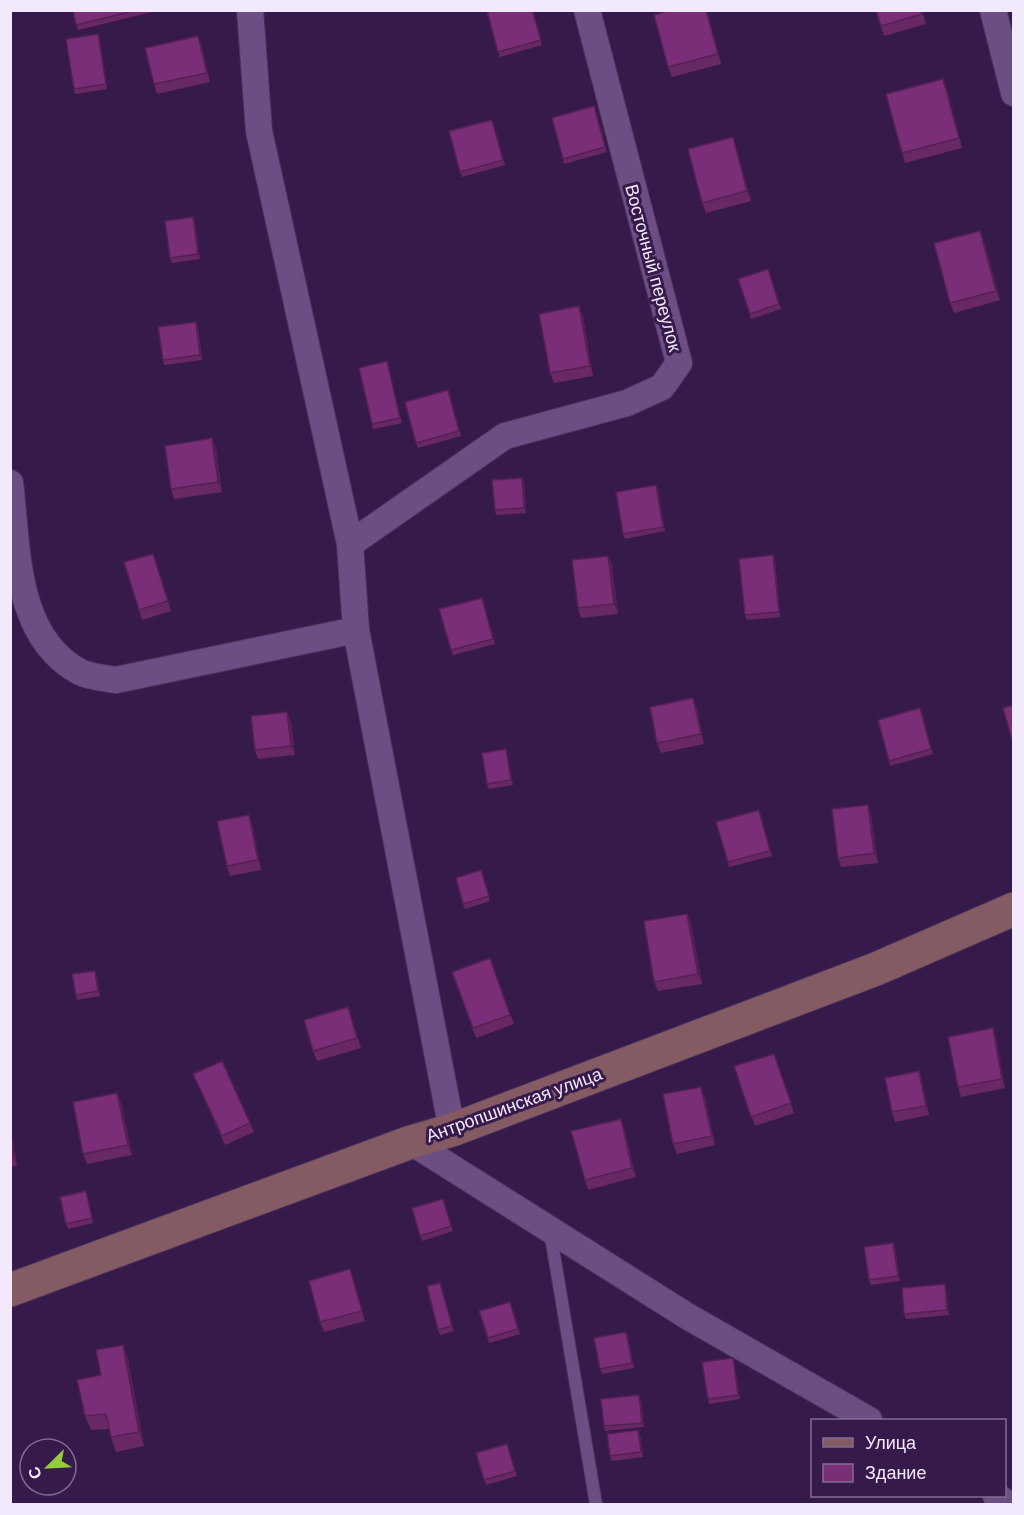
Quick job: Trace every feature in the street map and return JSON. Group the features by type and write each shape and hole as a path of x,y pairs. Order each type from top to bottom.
{"street":[{"path":"250,10 259,131 350,544 356,630 452,1130"},
{"name":"Восточный переулок","path":"350,544 505,436 627,403 662,387 679,363 588,10"},
{"path":"993,10 1014,93"},
{"path":"10,483 14,540 22,587 36,628 59,658 82,674 116,680 356,630"},
{"name":"Антропшинская улица","path":"10,1290 411,1142 452,1130 876,969 1014,909"},
{"path":"411,1142 687,1316 867,1419"}],"lane":[{"path":"549,1227 596,1504"}],"building":[{"path":"73,10 137,10 76,25"},
{"path":"488,10 532,10 541,40 498,52"},
{"path":"670,10 706,10 718,54 668,67 654,15"},
{"path":"876,10 921,10 922,14 881,26"},
{"path":"98,34 106,84 74,89 66,39"},
{"path":"198,36 207,73 154,84 145,48"},
{"path":"943,79 959,138 902,153 886,94"},
{"path":"594,106 605,147 563,159 552,118"},
{"path":"492,120 503,160 460,172 449,131"},
{"path":"733,137 747,191 702,203 688,149"},
{"path":"193,217 198,254 170,258 165,221"},
{"path":"980,231 996,291 950,303 934,243"},
{"path":"768,269 779,304 750,314 738,279"},
{"path":"579,306 590,366 550,373 539,314"},
{"path":"196,322 200,355 163,360 158,327"},
{"path":"387,361 400,418 372,424 359,368"},
{"path":"448,390 459,431 416,443 405,402"},
{"path":"212,438 218,482 171,489 165,446"},
{"path":"522,478 524,508 495,510 492,480"},
{"path":"656,485 663,527 623,534 616,492"},
{"path":"153,554 168,601 139,610 124,562"},
{"path":"773,555 779,612 745,615 739,559"},
{"path":"608,556 614,604 578,608 572,560"},
{"path":"482,598 493,639 451,650 439,609"},
{"path":"693,698 701,734 657,743 650,707"},
{"path":"1014,705 1014,747 1003,708"},
{"path":"920,708 931,749 889,761 878,720"},
{"path":"287,712 291,746 255,750 251,716"},
{"path":"506,749 511,780 487,784 482,753"},
{"path":"868,805 874,853 838,858 832,809"},
{"path":"759,810 770,851 728,862 716,822"},
{"path":"249,815 258,860 227,866 217,821"},
{"path":"481,870 489,896 463,904 456,878"},
{"path":"687,914 698,974 654,982 644,921"},
{"path":"490,958 510,1015 473,1028 452,972"},
{"path":"95,971 98,991 76,995 72,974"},
{"path":"348,1007 357,1038 313,1051 304,1020"},
{"path":"993,1028 1002,1079 958,1087 948,1037"},
{"path":"774,1054 791,1103 751,1117 734,1066"},
{"path":"222,1061 250,1123 222,1136 193,1074"},
{"path":"919,1071 926,1106 892,1112 885,1078"},
{"path":"701,1087 712,1136 673,1144 663,1094"},
{"path":"117,1093 128,1145 83,1154 73,1102"},
{"path":"621,1119 632,1168 585,1180 571,1131"},
{"path":"10,1140 13,1156 10,1156"},
{"path":"86,1191 92,1218 66,1224 60,1197"},
{"path":"443,1199 451,1226 420,1236 412,1208"},
{"path":"893,1243 898,1276 869,1280 864,1247"},
{"path":"350,1269 362,1311 320,1322 309,1281"},
{"path":"440,1283 452,1326 438,1330 427,1286"},
{"path":"945,1284 947,1310 904,1314 902,1288"},
{"path":"510,1302 518,1329 488,1338 479,1311"},
{"path":"626,1332 632,1363 600,1369 594,1338"},
{"path":"123,1345 139,1432 111,1437 106,1414 85,1416 77,1380 101,1375 96,1350"},
{"path":"733,1358 738,1395 708,1399 702,1362"},
{"path":"639,1395 642,1423 604,1426 601,1399"},
{"path":"638,1430 641,1452 610,1456 607,1434"},
{"path":"507,1444 515,1471 484,1480 476,1453"}]}
